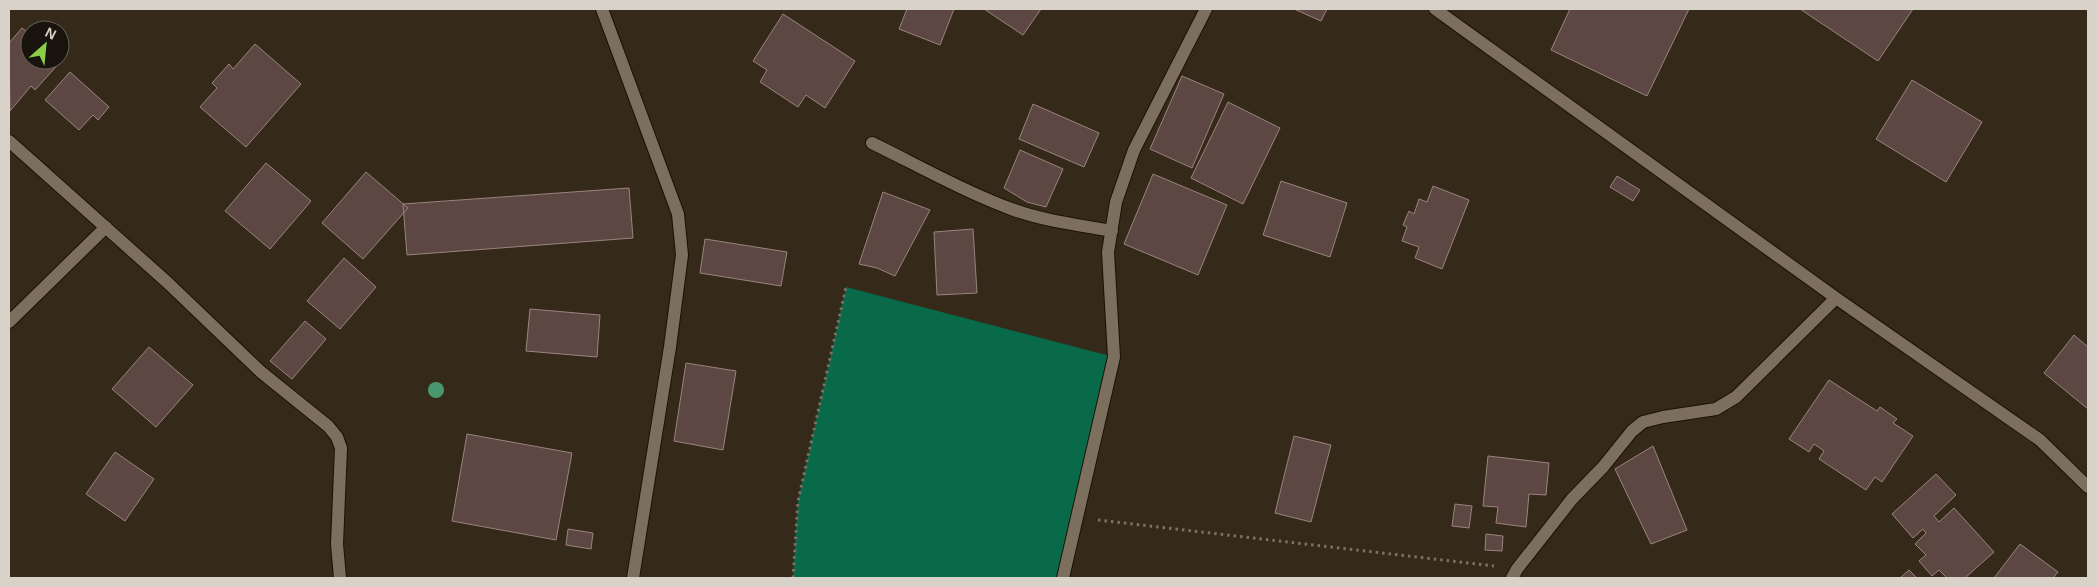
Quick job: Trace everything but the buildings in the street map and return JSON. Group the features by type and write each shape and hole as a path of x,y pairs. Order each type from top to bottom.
{"street":[{"path":"602,9 678,214 682,255 670,346 633,578"},
{"path":"1063,578 1114,357 1108,252 1116,202 1134,150 1206,9"},
{"path":"1435,9 1836,298 2040,440 2088,487"},
{"path":"9,141 168,283 261,372 328,426 337,437 342,448 337,544 340,578"},
{"path":"872,143 985,198 1015,210 1040,218 1112,231"},
{"path":"9,322 106,227"},
{"path":"1514,573 1572,499 1603,467 1632,431 1643,422 1716,409 1736,397 1836,298"}],"path":[{"path":"793,578 798,501 846,287"},
{"path":"1077,518 1514,573"}],"green space":[{"path":"846,287 1114,357 1063,578 793,578 798,501"}]}
